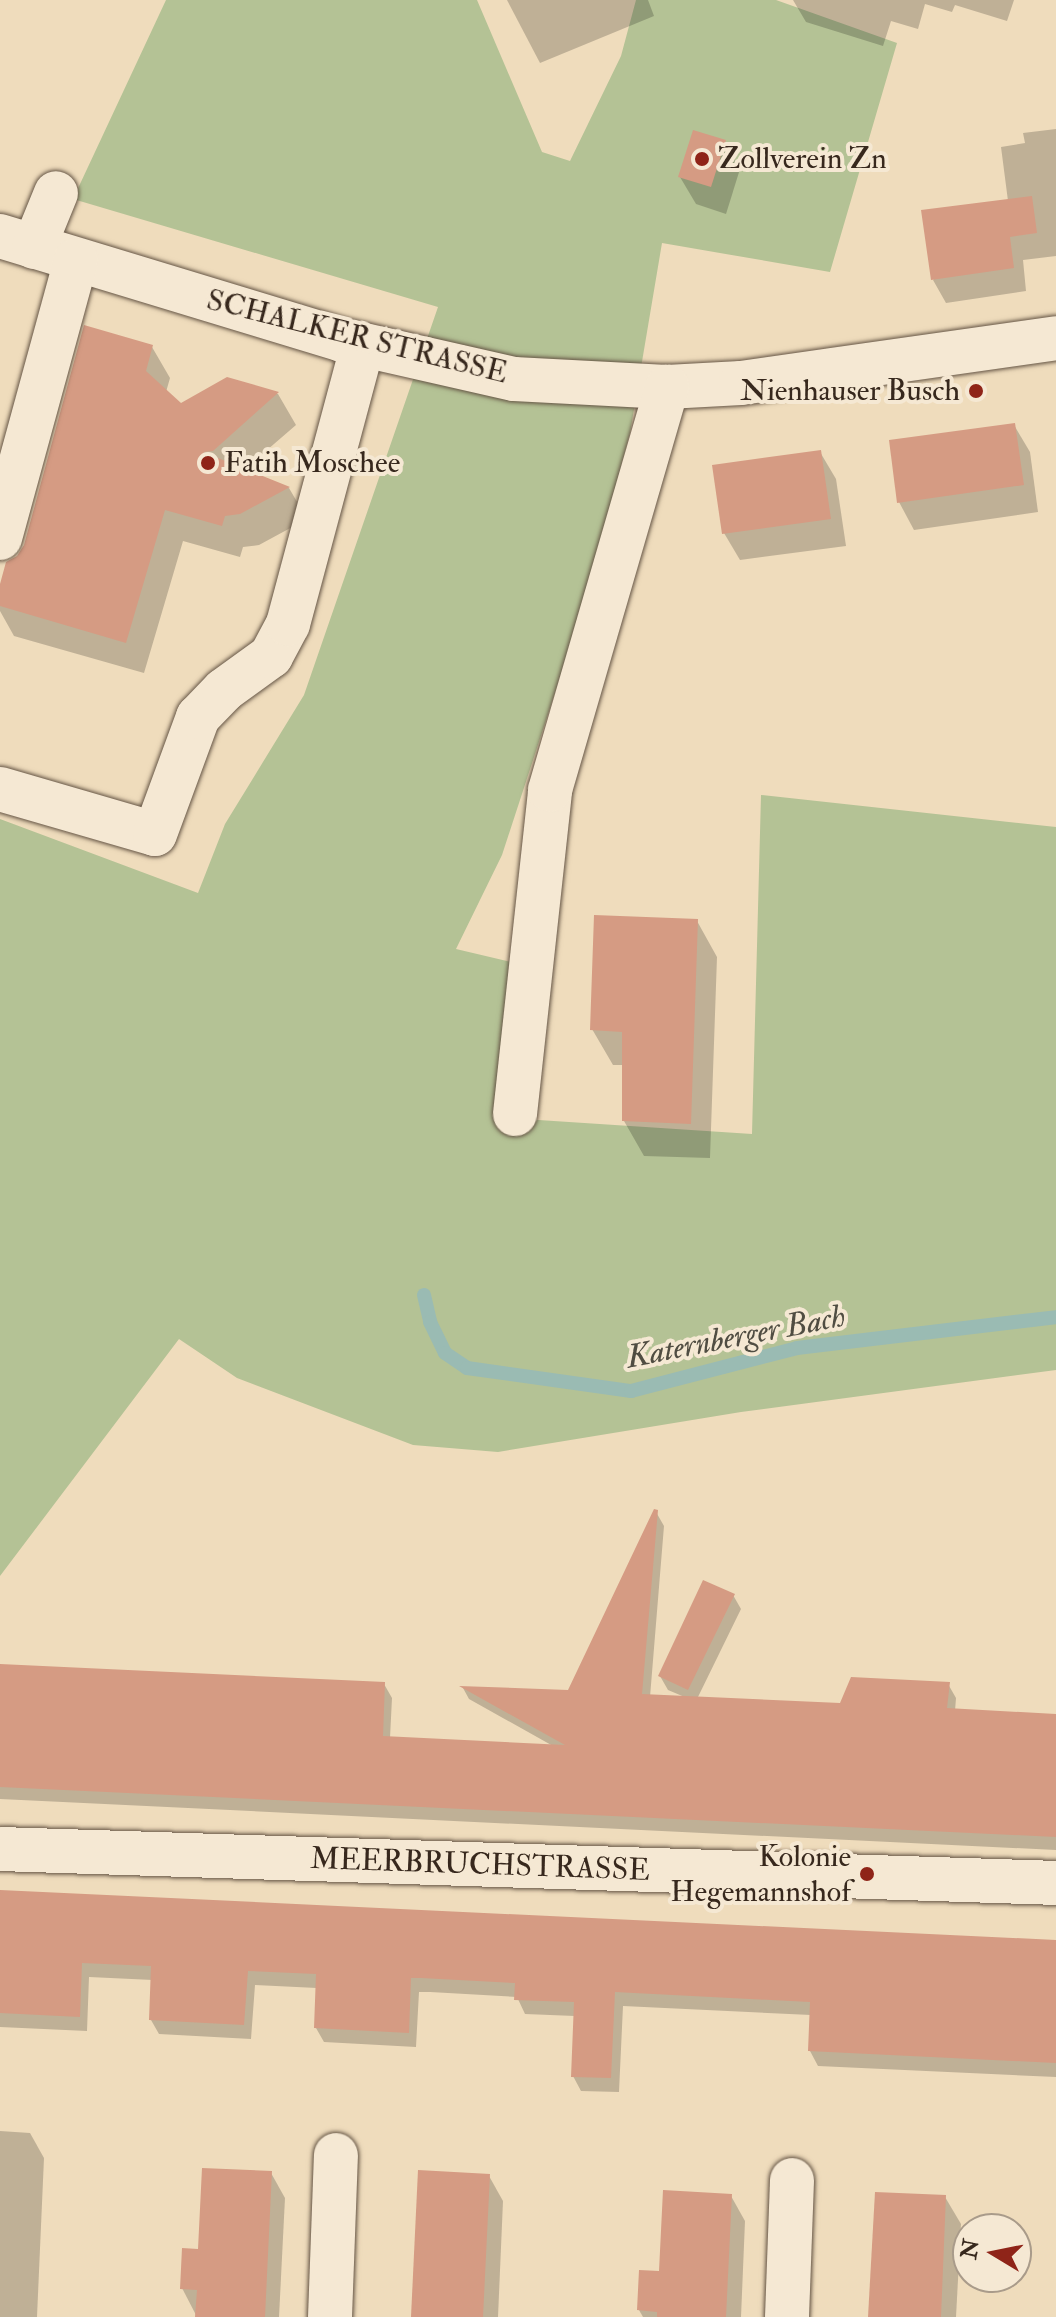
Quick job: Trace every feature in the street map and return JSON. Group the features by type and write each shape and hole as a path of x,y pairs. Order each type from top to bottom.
{"street":[{"path":"17,241 56,193"},
{"name":"SCHALKER STRASSE","path":"17,241 363,345 514,379 667,387 741,383 1056,338"},
{"path":"0,538 76,260"},
{"path":"0,789 155,834 198,717 224,690 271,656 288,624 363,345"},
{"path":"515,1114 550,790 667,387"},
{"name":"MEERBRUCHSTRASSE","path":"0,1849 1056,1883"},
{"path":"330,2317 336,2155"},
{"path":"787,2317 792,2180"}],"green space":[{"path":"166,0 477,0 542,152 570,161 621,56 636,0 776,0 897,43 830,272 662,243 630,433 583,607 502,855 456,949 524,965 508,1118 752,1134 761,795 1056,827 1056,1370 741,1412 498,1452 413,1445 237,1378 179,1339 0,1576 0,819 198,893 225,824 304,695 438,307 73,199"}],"building":[{"name":"Zollverein Zn","path":"693,130 726,140 711,187 678,177"},
{"path":"1032,196 1037,233 1010,237 1014,268 931,280 921,210"},
{"path":"84,325 153,345 146,371 181,403 227,377 279,392 213,451 203,452 290,487 240,514 225,516 222,526 165,510 126,643 0,606 0,584 6,562 17,556 24,545"},
{"path":"1015,423 1024,485 897,503 889,440"},
{"path":"821,450 831,519 722,534 712,465"},
{"path":"594,915 698,919 691,1124 622,1121 622,1032 590,1030"},
{"path":"654,1509 658,1510 642,1694 840,1703 851,1677 950,1682 947,1708 1056,1714 1056,1837 0,1787 0,1664 385,1682 383,1736 565,1745 459,1686 568,1690"},
{"path":"703,1580 735,1594 688,1690 658,1676"},
{"path":"0,1890 1056,1940 1056,2063 808,2051 810,2002 615,1992 611,2078 571,2077 574,2002 514,2000 515,1983 421,1978 411,1978 409,2033 314,2028 316,1974 248,1971 244,2025 149,2020 151,1966 82,1963 80,2017 0,2013"},
{"path":"202,2168 272,2171 265,2317 195,2317 197,2290 180,2289 182,2248 198,2249"},
{"path":"418,2170 490,2174 483,2317 411,2317"},
{"path":"663,2190 732,2194 726,2317 657,2317 657,2312 637,2310 639,2270 659,2271"},
{"path":"875,2192 946,2195 941,2317 868,2317"}],"waterway":[{"name":"Katernberger Bach","path":"424,1295 430,1322 445,1353 467,1368 631,1391 797,1348 1056,1317"}],"place":[{"name":"Zollverein Zn","path":"702,159"},
{"name":"Nienhauser Busch","path":"976,391"},
{"name":"Fatih Moschee","path":"208,463"},
{"name":"Kolonie Hegemannshof","path":"867,1874"}]}
